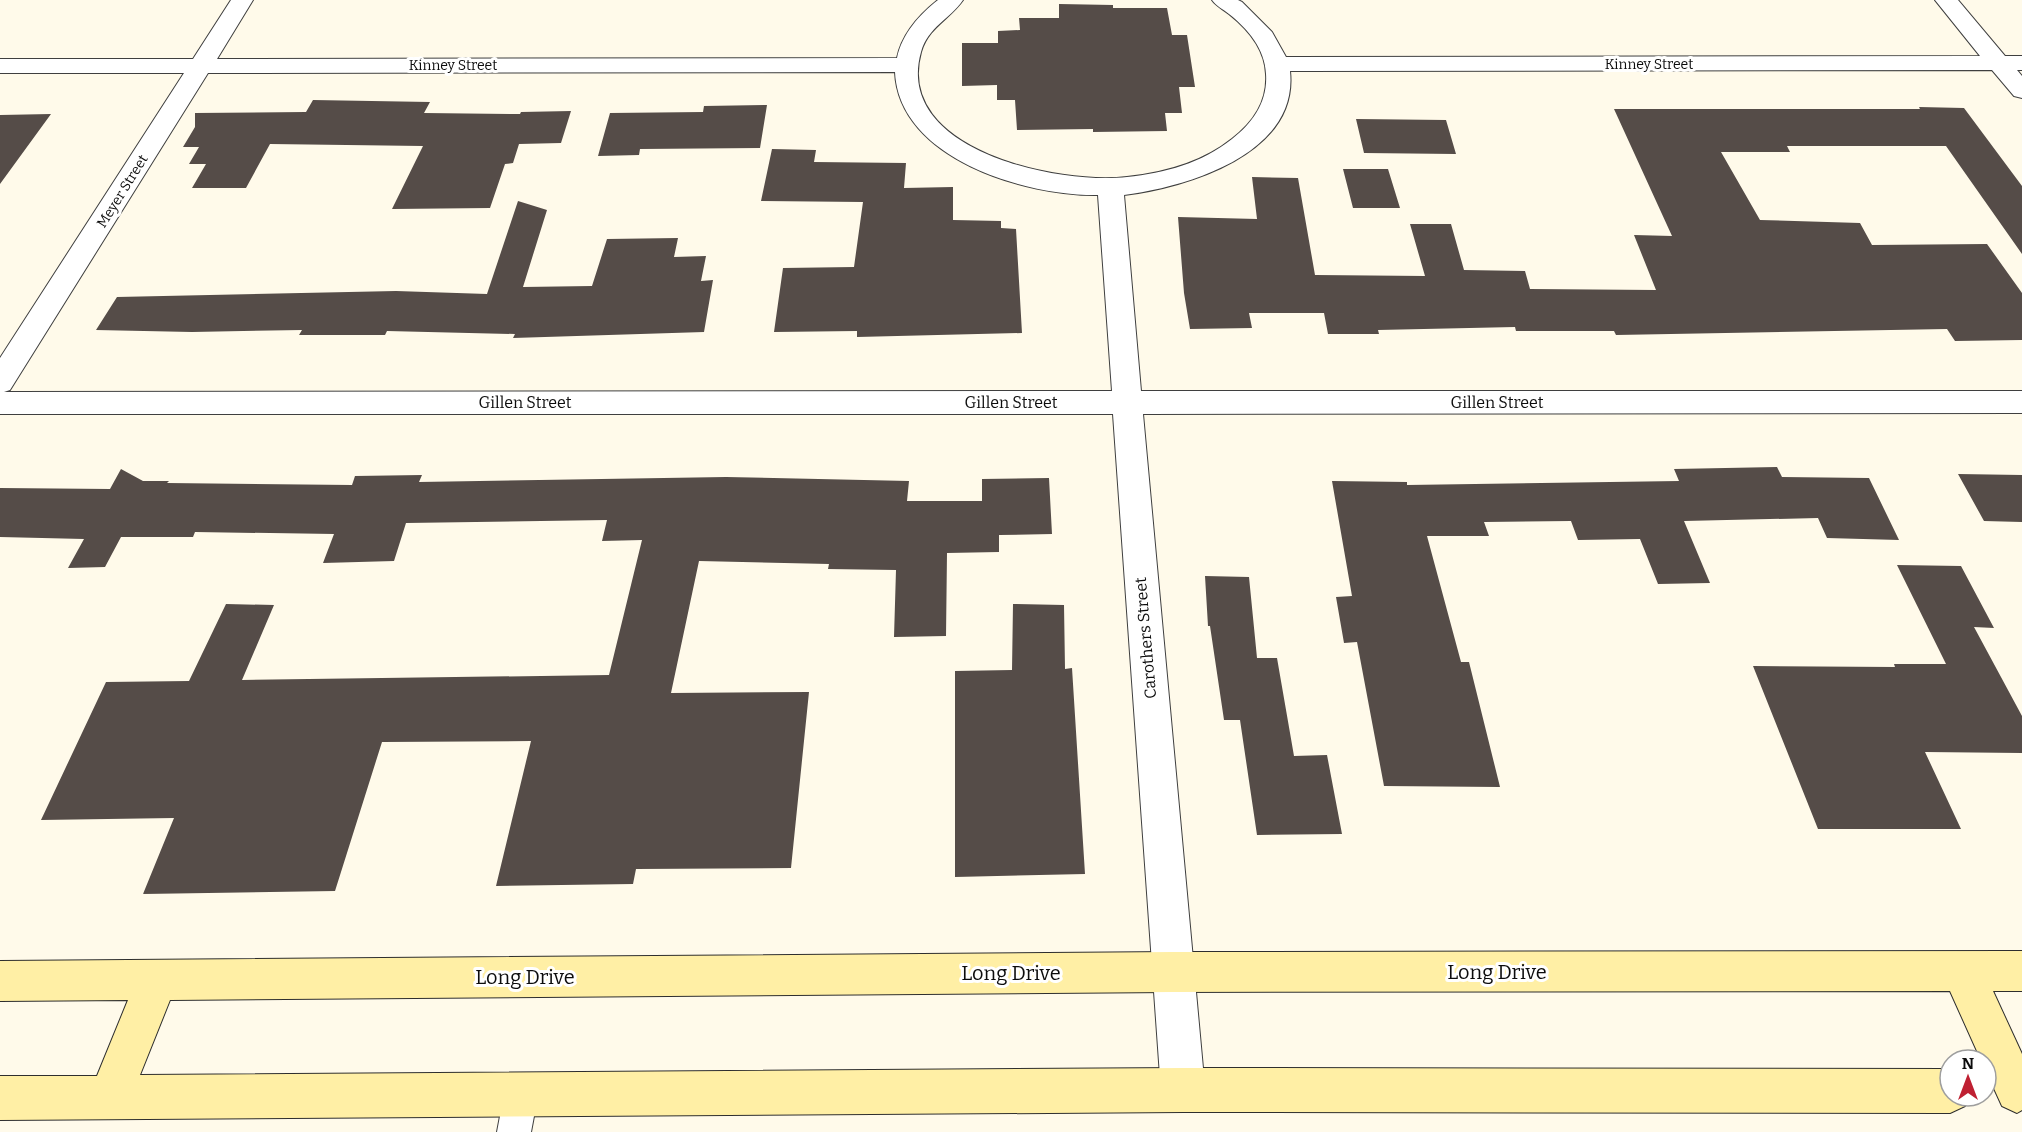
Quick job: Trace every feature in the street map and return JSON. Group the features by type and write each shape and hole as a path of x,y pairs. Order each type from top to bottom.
{"main road":[{"path":"1962,971 2008,1091"},
{"name":"Long Drive","path":"0,981 1172,972 2022,971"},
{"path":"110,1098 157,980"},
{"path":"0,1098 110,1098 518,1113 1183,1090 1938,1091"}],"street":[{"name":"Meyer Street","path":"0,382 242,0"},
{"path":"952,0 921,28 914,39 906,65 907,83 913,101 923,119 960,151 985,164 1044,182 1077,186 1110,186 1170,178 1221,159 1241,146 1257,131 1276,98 1279,81 1277,64 1260,31 1246,16 1223,0"},
{"path":"1946,0 2011,63 2022,91"},
{"name":"Kinney Street","path":"1277,64 2011,63"},
{"name":"Kinney Street","path":"0,66 906,65"},
{"name":"Carothers Street","path":"1110,186 1183,1090"},
{"name":"Gillen Street","path":"0,403 2022,402"}],"building":[{"path":"1059,4 1113,5 1113,8 1167,8 1172,35 1187,35 1195,87 1179,87 1182,113 1165,113 1167,131 1017,130 1015,100 997,100 997,85 962,86 962,43 998,43 998,31 1020,30 1019,18 1059,18"},
{"path":"313,100 430,102 424,113 520,114 521,112 571,111 561,143 519,144 513,163 505,164 490,208 392,209 423,146 270,144 246,188 192,188 206,164 189,164 199,147 183,147 195,127 195,113 306,112"},
{"path":"767,105 760,148 640,149 639,155 598,156 610,113 703,112 704,106"},
{"path":"1919,107 1964,108 2022,186 2022,254 1946,146 1787,146 1790,152 1721,152 1760,220 1860,223 1872,245 1987,244 2022,293 2022,340 1955,341 1947,329 1616,335 1614,331 1516,331 1515,327 1378,330 1379,334 1328,334 1324,313 1249,313 1252,328 1190,329 1184,293 1178,217 1257,219 1252,177 1298,178 1315,275 1425,276 1410,224 1451,224 1464,270 1525,271 1530,289 1656,290 1634,235 1672,236 1614,109 1920,109"},
{"path":"51,114 0,184 0,115"},
{"path":"1356,119 1446,120 1456,154 1364,153"},
{"path":"772,149 816,150 814,162 906,163 904,188 953,187 953,220 1001,221 1001,228 1016,229 1022,333 857,337 857,331 774,332 783,268 854,267 863,202 761,201"},
{"path":"1343,169 1388,169 1400,208 1353,208"},
{"path":"518,201 547,210 523,287 592,286 607,239 678,238 674,257 706,256 701,281 713,280 704,332 513,338 515,334 387,331 385,335 299,335 302,330 192,332 96,330 117,297 396,291 487,294"},
{"path":"1777,467 1782,477 1869,478 1899,540 1827,538 1818,518 1684,521 1710,583 1658,584 1640,539 1578,540 1571,521 1484,522 1489,536 1427,536 1461,662 1469,662 1500,787 1384,786 1357,642 1344,643 1336,597 1352,596 1332,481 1407,482 1407,485 1679,481 1674,469"},
{"path":"121,469 143,481 169,481 167,483 352,485 355,476 422,475 419,482 726,477 909,481 907,501 982,501 982,479 1049,478 1052,534 999,535 999,552 947,553 946,636 894,637 896,570 828,569 829,564 699,561 671,693 809,692 791,868 636,869 633,884 496,886 531,741 382,742 335,891 143,894 174,818 41,820 106,682 189,681 226,604 274,605 242,680 609,675 642,540 602,541 607,520 406,523 394,561 323,563 334,534 195,532 193,537 121,537 105,567 68,568 84,539 0,537 0,488 110,489"},
{"path":"1958,474 2022,475 2022,522 1984,521"},
{"path":"1897,565 1961,566 1994,628 1974,627 2022,716 2022,753 1925,752 1961,829 1818,829 1753,666 1895,667 1894,664 1946,664"},
{"path":"1205,576 1249,577 1257,658 1277,658 1294,756 1327,755 1342,834 1257,835 1240,720 1224,720 1210,626 1208,626"},
{"path":"1013,604 1064,605 1065,669 1072,668 1085,874 955,877 955,671 1012,670"}]}
